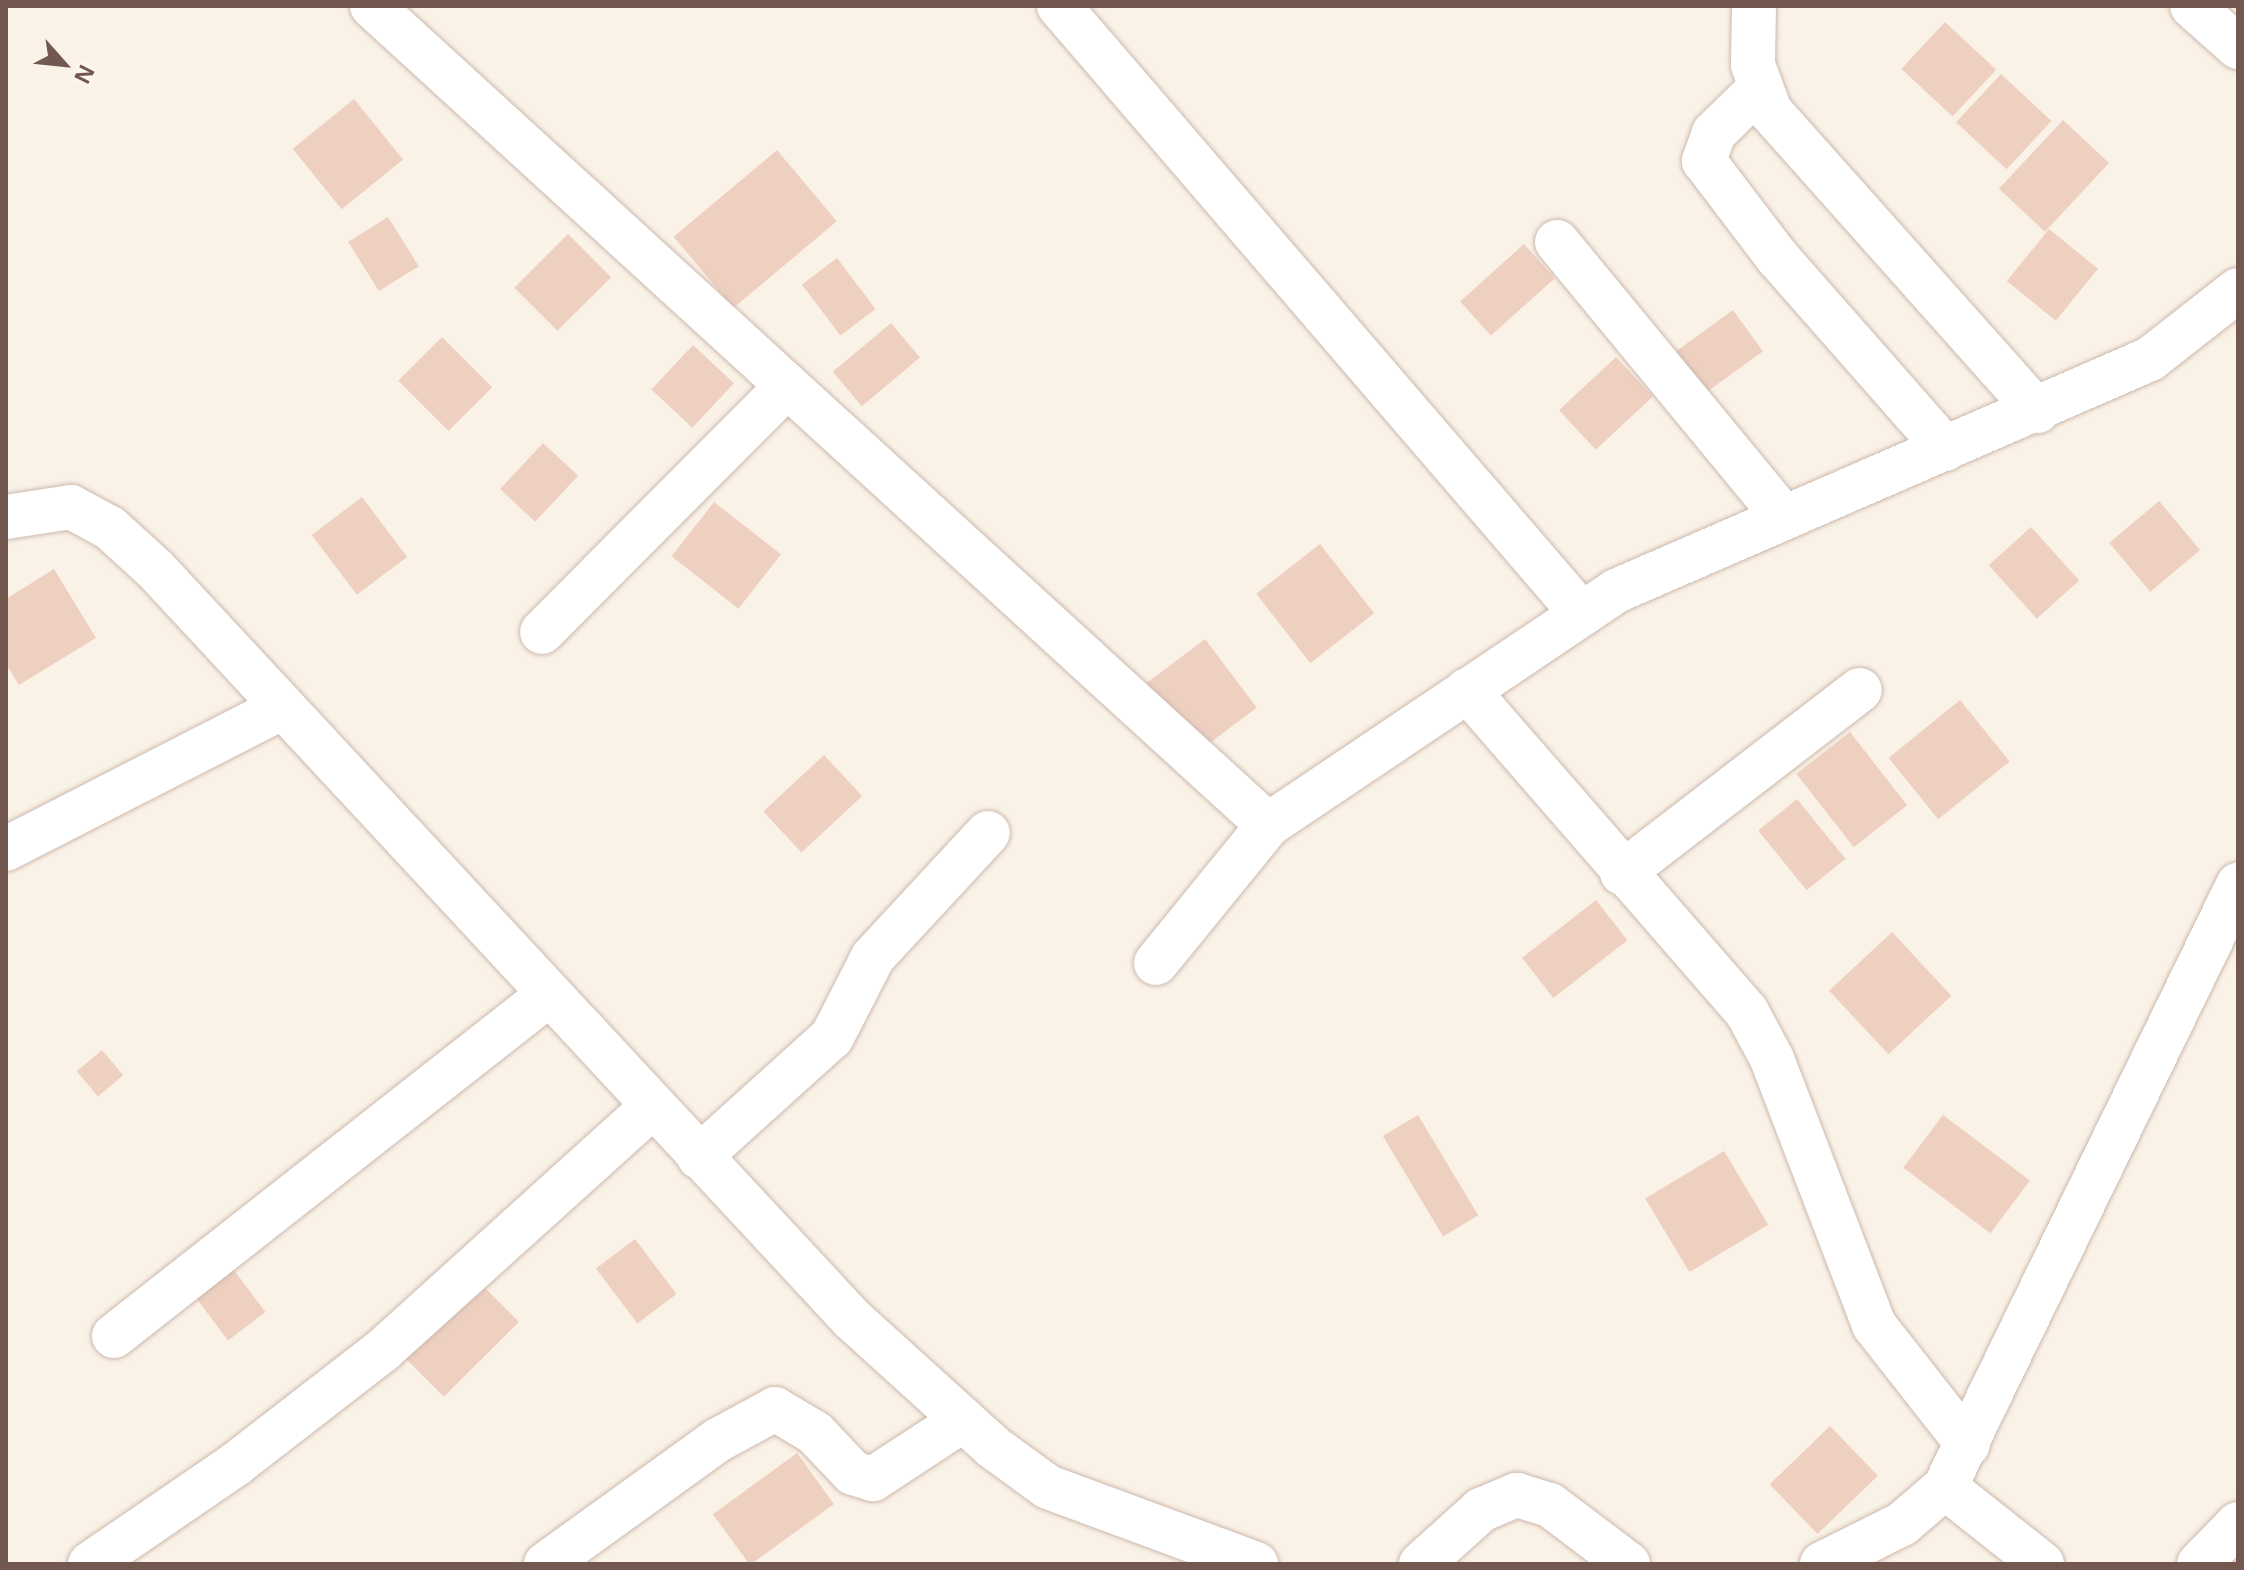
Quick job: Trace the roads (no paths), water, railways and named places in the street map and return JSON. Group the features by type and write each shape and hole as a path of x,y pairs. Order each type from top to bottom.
{"street":[{"path":"372,6 785,388 1268,825"},
{"path":"1059,6 1581,613"},
{"path":"1754,6 1758,90 1884,247 2037,411"},
{"path":"2192,6 2238,47"},
{"path":"1758,90 1706,145 1709,170 1946,449"},
{"path":"1557,242 1783,516"},
{"path":"1156,963 1268,825 1581,613 1783,516 2037,411 2150,359 2238,290"},
{"path":"542,632 785,388"},
{"path":"6,517 71,507 110,528 852,1319 963,1420 1048,1487 1208,1557 1256,1564"},
{"path":"1467,690 1622,873 1747,1012 1772,1059 1874,1325 1968,1445"},
{"path":"1622,873 1860,690"},
{"path":"6,849 278,710"},
{"path":"699,1157 813,1059 873,957 988,833"},
{"path":"1822,1564 1902,1524 1945,1487 2238,885"},
{"path":"114,1336 547,996"},
{"path":"90,1564 236,1464 383,1350 652,1107"},
{"path":"546,1564 718,1440 775,1409 815,1433 853,1473 873,1479 963,1420"},
{"path":"1945,1487 2042,1564"},
{"path":"1421,1564 1481,1510 1517,1495 1550,1505 1628,1564"},
{"path":"2199,1564 2238,1524"}]}
